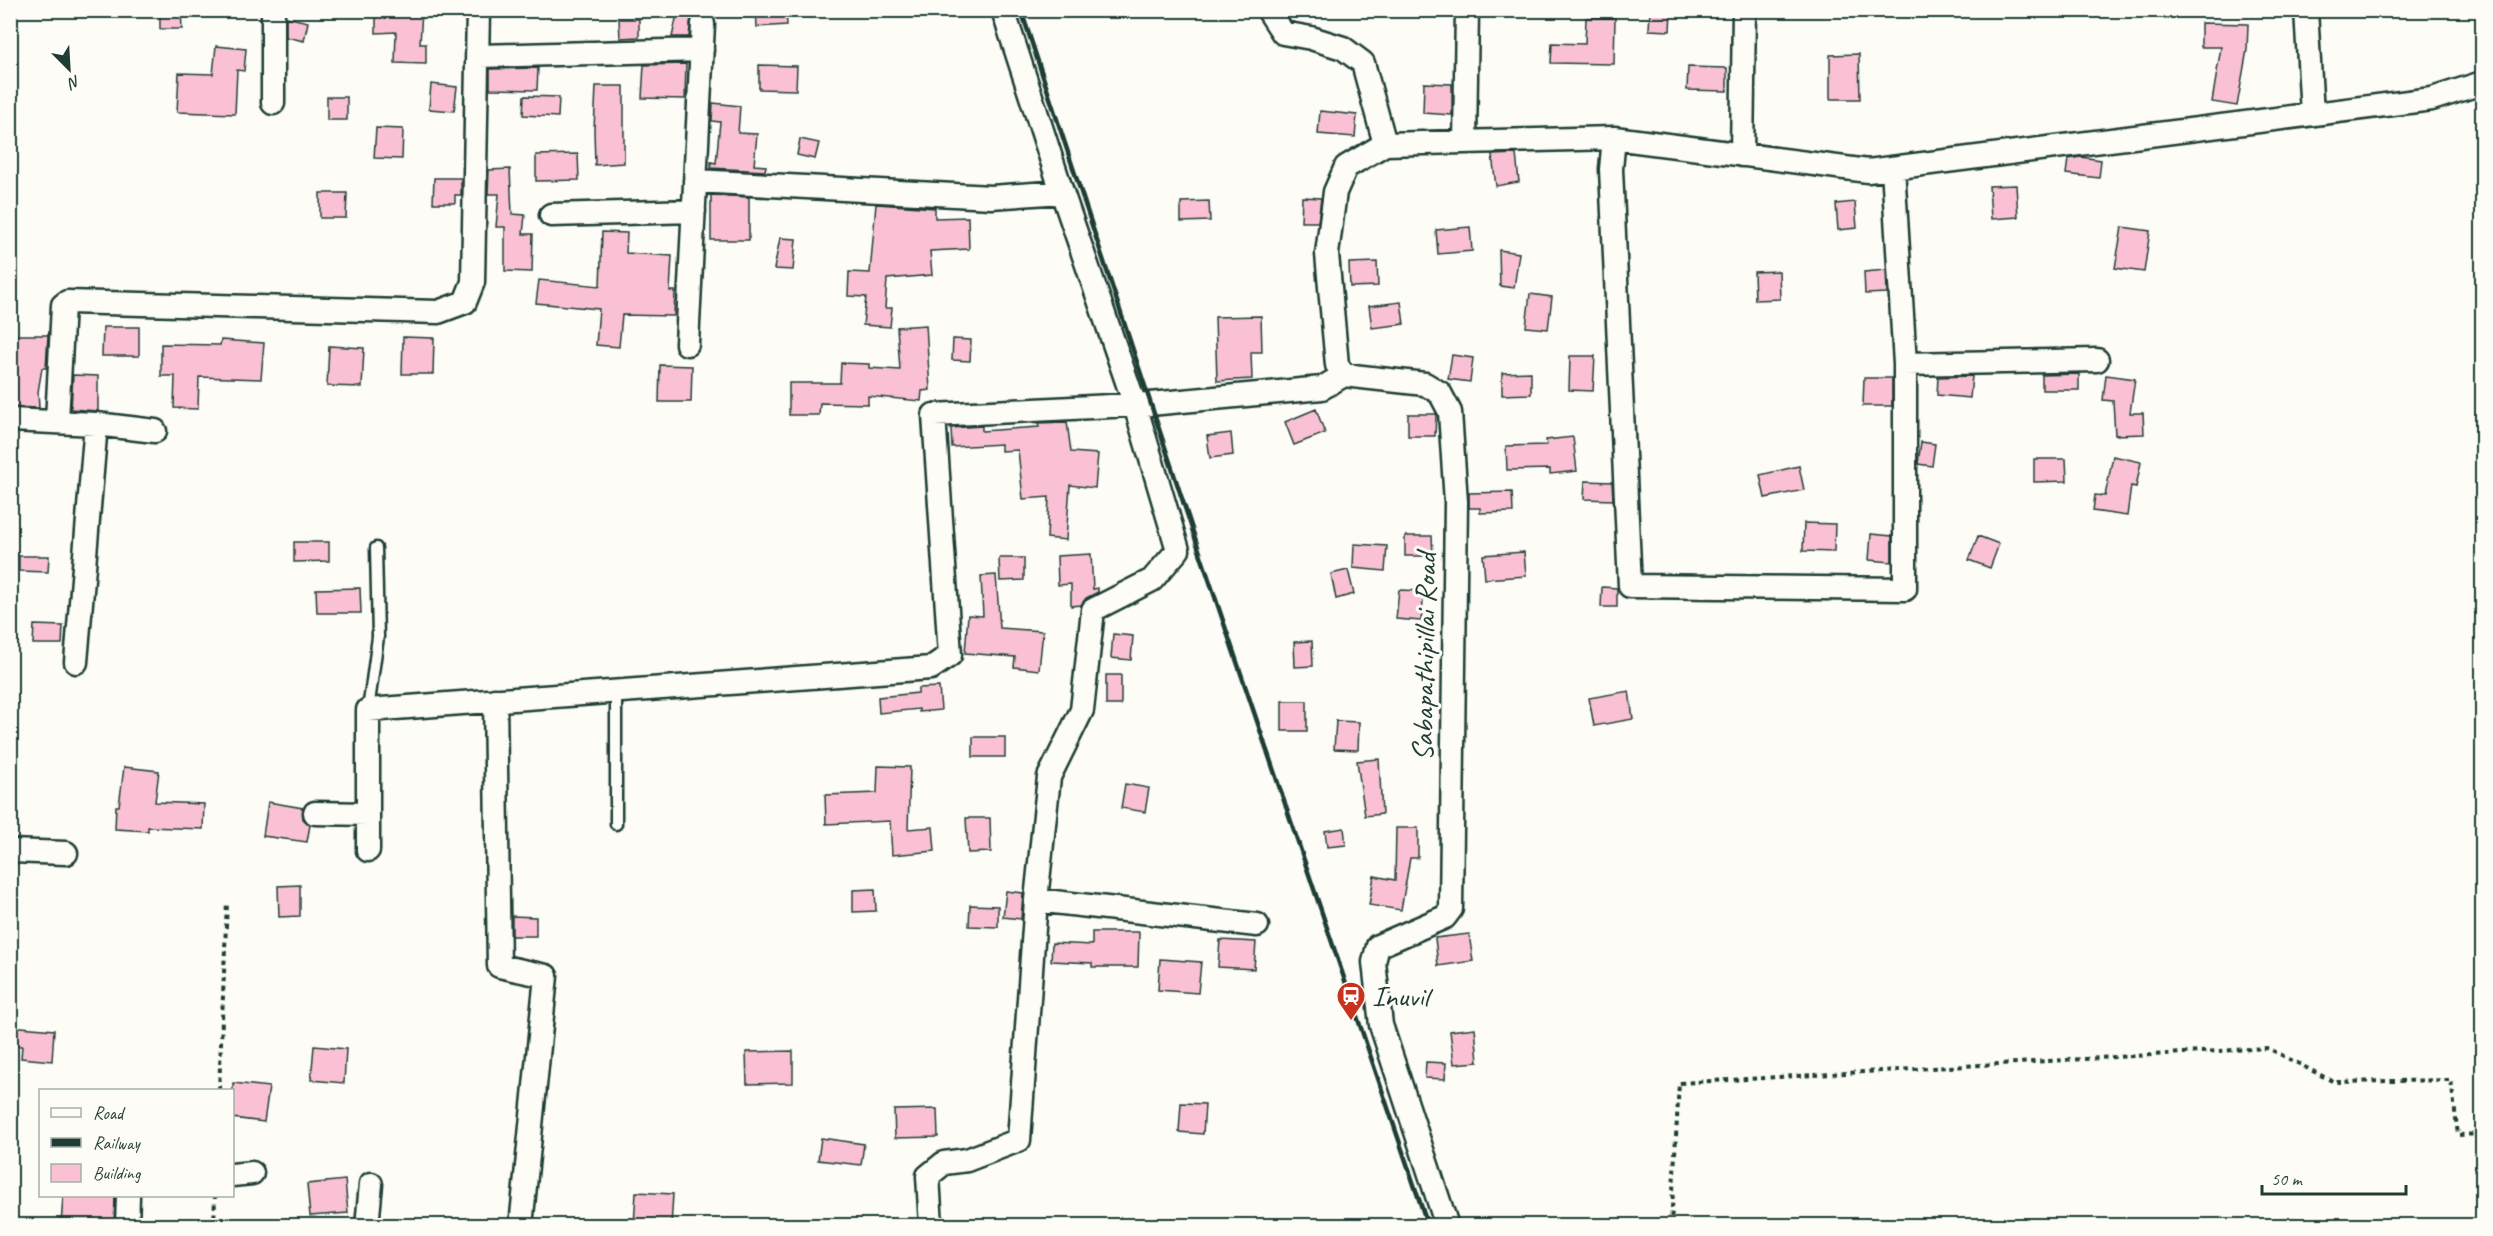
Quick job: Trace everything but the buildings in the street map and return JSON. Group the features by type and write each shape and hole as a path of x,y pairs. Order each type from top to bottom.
{"street":[{"path":"273,10 273,103"},
{"path":"57,421 63,305 67,302 438,312 465,302 473,282 478,10"},
{"path":"931,1226 928,1176 944,1163 967,1160 1018,1140 1036,900 1049,777 1082,710 1093,610 1152,580 1178,550 1135,405 1003,10"},
{"path":"1268,10 1283,33 1343,48 1363,63 1385,144"},
{"path":"1465,142 1467,10"},
{"path":"1742,155 1744,10"},
{"path":"2306,10 2312,114"},
{"path":"687,344 703,24"},
{"path":"478,56 702,50"},
{"path":"368,850 368,710 931,668 950,655 934,415 1135,405 1322,388 1344,375 1337,365 1327,254 1335,192 1346,167 1385,144 1614,138 1868,171 2432,99 2482,83"},
{"path":"1614,138 1611,169 1630,586 1905,589 1905,364 1893,168"},
{"path":"695,181 992,196 1062,192"},
{"path":"552,215 694,211"},
{"path":"1905,364 2097,360"},
{"name":"Sabapathipillai Road","path":"1344,375 1425,384 1440,393 1450,412 1456,502 1452,909 1445,916 1378,946 1374,962 1381,1025 1447,1226"},
{"path":"10,420 57,421 155,431"},
{"path":"76,662 96,424"},
{"path":"495,700 499,966 546,976 522,1226"},
{"path":"315,813 368,814"},
{"path":"10,851 66,853"},
{"path":"1036,900 1257,925"},
{"path":"367,1226 371,1184"},
{"path":"127,1226 128,1197"}],"lane":[{"path":"368,710 378,637 376,548"},
{"path":"616,691 616,824"}],"path":[{"path":"219,1089 227,902"},
{"path":"1671,1226 1679,1083 2268,1048 2334,1082 2451,1080 2458,1136 2482,1134"},
{"path":"214,1226 215,1197"}],"railway":[{"path":"1021,10 1194,535 1428,1226"}],"place":[{"name":"Inuvil","path":"1351,1022"}]}
